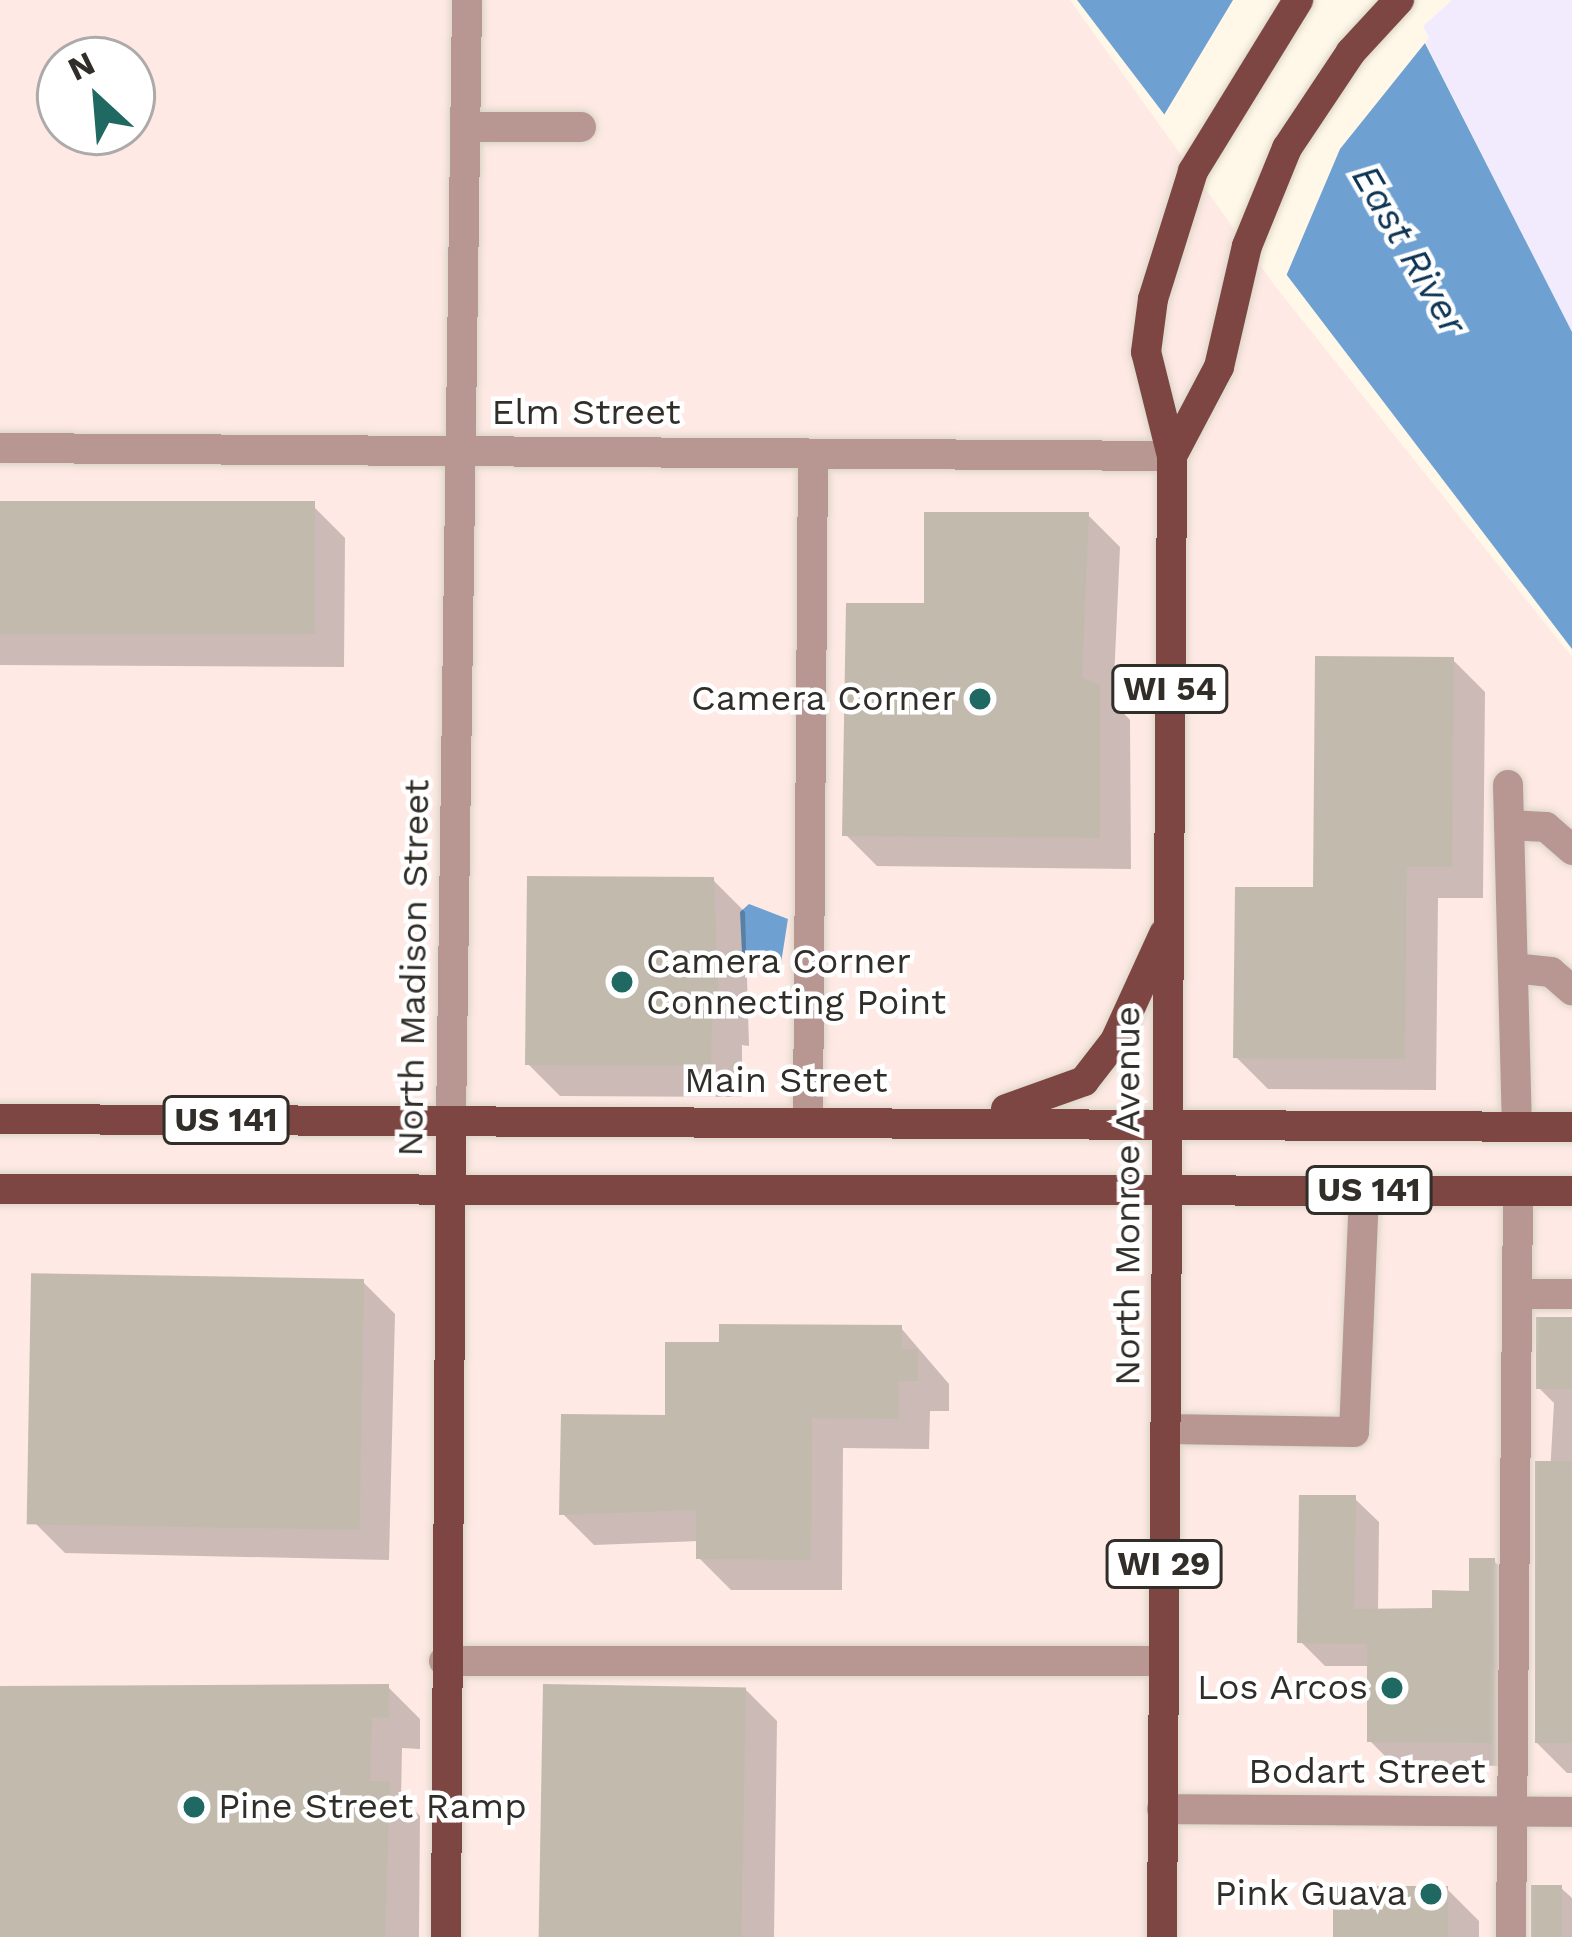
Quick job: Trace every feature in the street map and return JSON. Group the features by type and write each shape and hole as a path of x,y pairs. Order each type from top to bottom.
{"main road":[{"name":"WI 54","path":"1172,456 1146,352 1153,298 1193,171 1298,0"},
{"name":"WI 54","path":"1172,456 1219,367 1246,246 1296,134 1399,0"},
{"name":"North Monroe Avenue","path":"1162,1937 1172,456"},
{"path":"953,1120 1054,1096 1084,1081 1115,1041 1168,922"},
{"name":"Main Street","path":"0,1119 808,1118 1572,1127"},
{"name":"North Madison Street","path":"446,1937 444,1661 451,1120"},
{"name":"US 141","path":"0,1189 1572,1191"}],"street":[{"name":"North Madison Street","path":"451,1120 467,0"},
{"path":"465,127 581,128"},
{"name":"Elm Street","path":"0,448 1172,456"},
{"path":"808,1118 813,454"},
{"path":"1508,785 1517,1127"},
{"path":"1509,825 1546,827 1572,850"},
{"path":"1513,968 1551,972 1572,990"},
{"path":"1165,1429 1354,1432 1364,1190"},
{"path":"1511,1937 1518,1191"},
{"path":"1517,1294 1572,1294"},
{"path":"444,1661 1163,1661"},
{"name":"Bodart Street","path":"1162,1809 1572,1812"}],"shaded area":[{"path":"0,0 1070,0 1275,286 1572,657 1572,1937 0,1937"},
{"path":"1452,0 1572,0 1572,332 1419,30"}],"water":[{"name":"East River","path":"1077,0 1403,0 1572,332 1572,649"},
{"path":"749,904 788,919 781,963 742,953 740,912"}],"pier":[{"path":"1233,0 1410,0 1429,38 1340,149 1284,281 1161,120"}],"building":[{"path":"0,501 315,501 315,634 0,634"},
{"path":"924,512 1089,512 1082,678 1100,685 1100,838 842,836 846,603 924,603"},
{"path":"1315,656 1454,657 1452,867 1407,867 1405,1059 1233,1058 1235,887 1313,887"},
{"path":"527,876 714,877 719,1015 712,1015 711,1066 525,1065"},
{"path":"31,1273 364,1279 360,1530 27,1524"},
{"path":"1536,1317 1572,1317 1572,1389 1536,1389"},
{"path":"719,1324 902,1325 902,1349 918,1349 918,1381 899,1381 899,1419 812,1418 811,1560 696,1559 696,1510 559,1515 561,1414 665,1415 665,1342 719,1342"},
{"path":"1535,1461 1572,1461 1572,1743 1535,1743"},
{"path":"1299,1495 1356,1495 1354,1609 1432,1608 1432,1590 1469,1591 1469,1558 1495,1558 1493,1743 1367,1742 1367,1644 1297,1643"},
{"name":"Pine Street Ramp","path":"389,1684 389,1718 372,1717 370,1781 390,1781 385,1937 0,1937 0,1686"},
{"path":"543,1684 746,1688 742,1937 539,1937"},
{"path":"1531,1885 1562,1885 1562,1937 1531,1937"},
{"path":"1333,1886 1448,1886 1448,1937 1333,1937"}],"place":[{"name":"Camera Corner","path":"980,699"},
{"name":"Camera Corner Connecting Point","path":"622,982"},
{"name":"Los Arcos","path":"1392,1688"},
{"name":"Pine Street Ramp","path":"194,1807"},
{"name":"Pink Guava","path":"1431,1894"}]}
